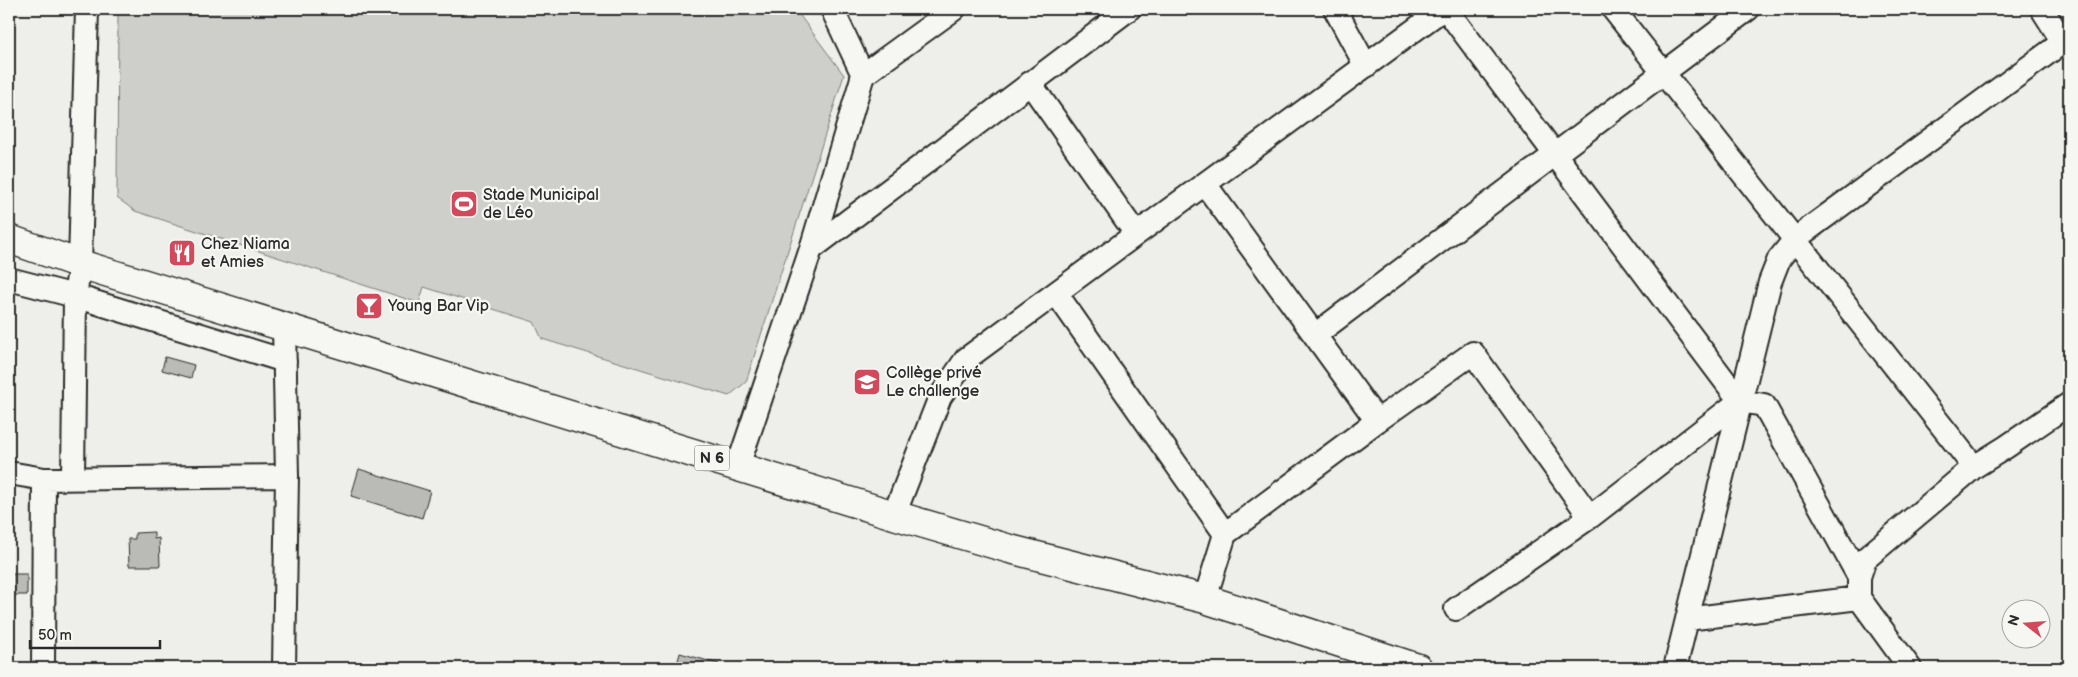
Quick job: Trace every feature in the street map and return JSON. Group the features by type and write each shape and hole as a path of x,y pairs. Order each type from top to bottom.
{"main road":[{"name":"N 6","path":"9,239 80,264 894,515 1010,549 1205,599 1418,668"}],"street":[{"path":"73,478 75,296 80,264 87,9"},
{"path":"832,9 864,75"},
{"path":"738,466 812,249 864,75 954,9"},
{"path":"812,249 1129,9"},
{"path":"1335,9 1366,66"},
{"path":"894,515 940,397 966,359 1444,9 1555,153 1740,402"},
{"path":"1613,9 1974,467"},
{"path":"1315,335 1748,9"},
{"path":"1675,668 1770,282 1779,259 1795,239 2064,50 2042,9"},
{"path":"1030,83 1136,234"},
{"path":"1205,184 1377,421"},
{"path":"9,279 75,296 285,361"},
{"path":"1056,293 1224,534"},
{"path":"284,326 287,476 284,668"},
{"path":"1205,599 1224,534 1473,353 1590,518"},
{"path":"1456,609 1590,518 1740,402 1764,405 1858,588 1910,668"},
{"path":"1858,588 1865,559 1974,467 2069,404"},
{"path":"9,473 44,479 287,476"},
{"path":"42,668 44,479"},
{"path":"1687,619 1858,588"}],"shaded area":[{"name":"Stade Municipal de Léo","path":"118,9 795,9 844,75 746,382 729,396 542,339 534,322 424,287 419,303 135,211 117,198"}],"building":[{"path":"165,357 194,365 191,378 162,370"},
{"path":"359,469 430,491 422,518 351,496"},
{"path":"154,532 154,539 159,538 160,566 129,566 128,539 135,539 135,533"},
{"path":"9,574 27,574 27,595 9,595"},
{"path":"680,653 719,664 718,668 676,668"}],"place":[{"name":"Stade Municipal de Léo","path":"464,204"},
{"name":"Chez Niama et Amies","path":"182,253"},
{"name":"Young Bar Vip","path":"369,306"},
{"name":"Collège privé Le challenge","path":"867,382"}]}
